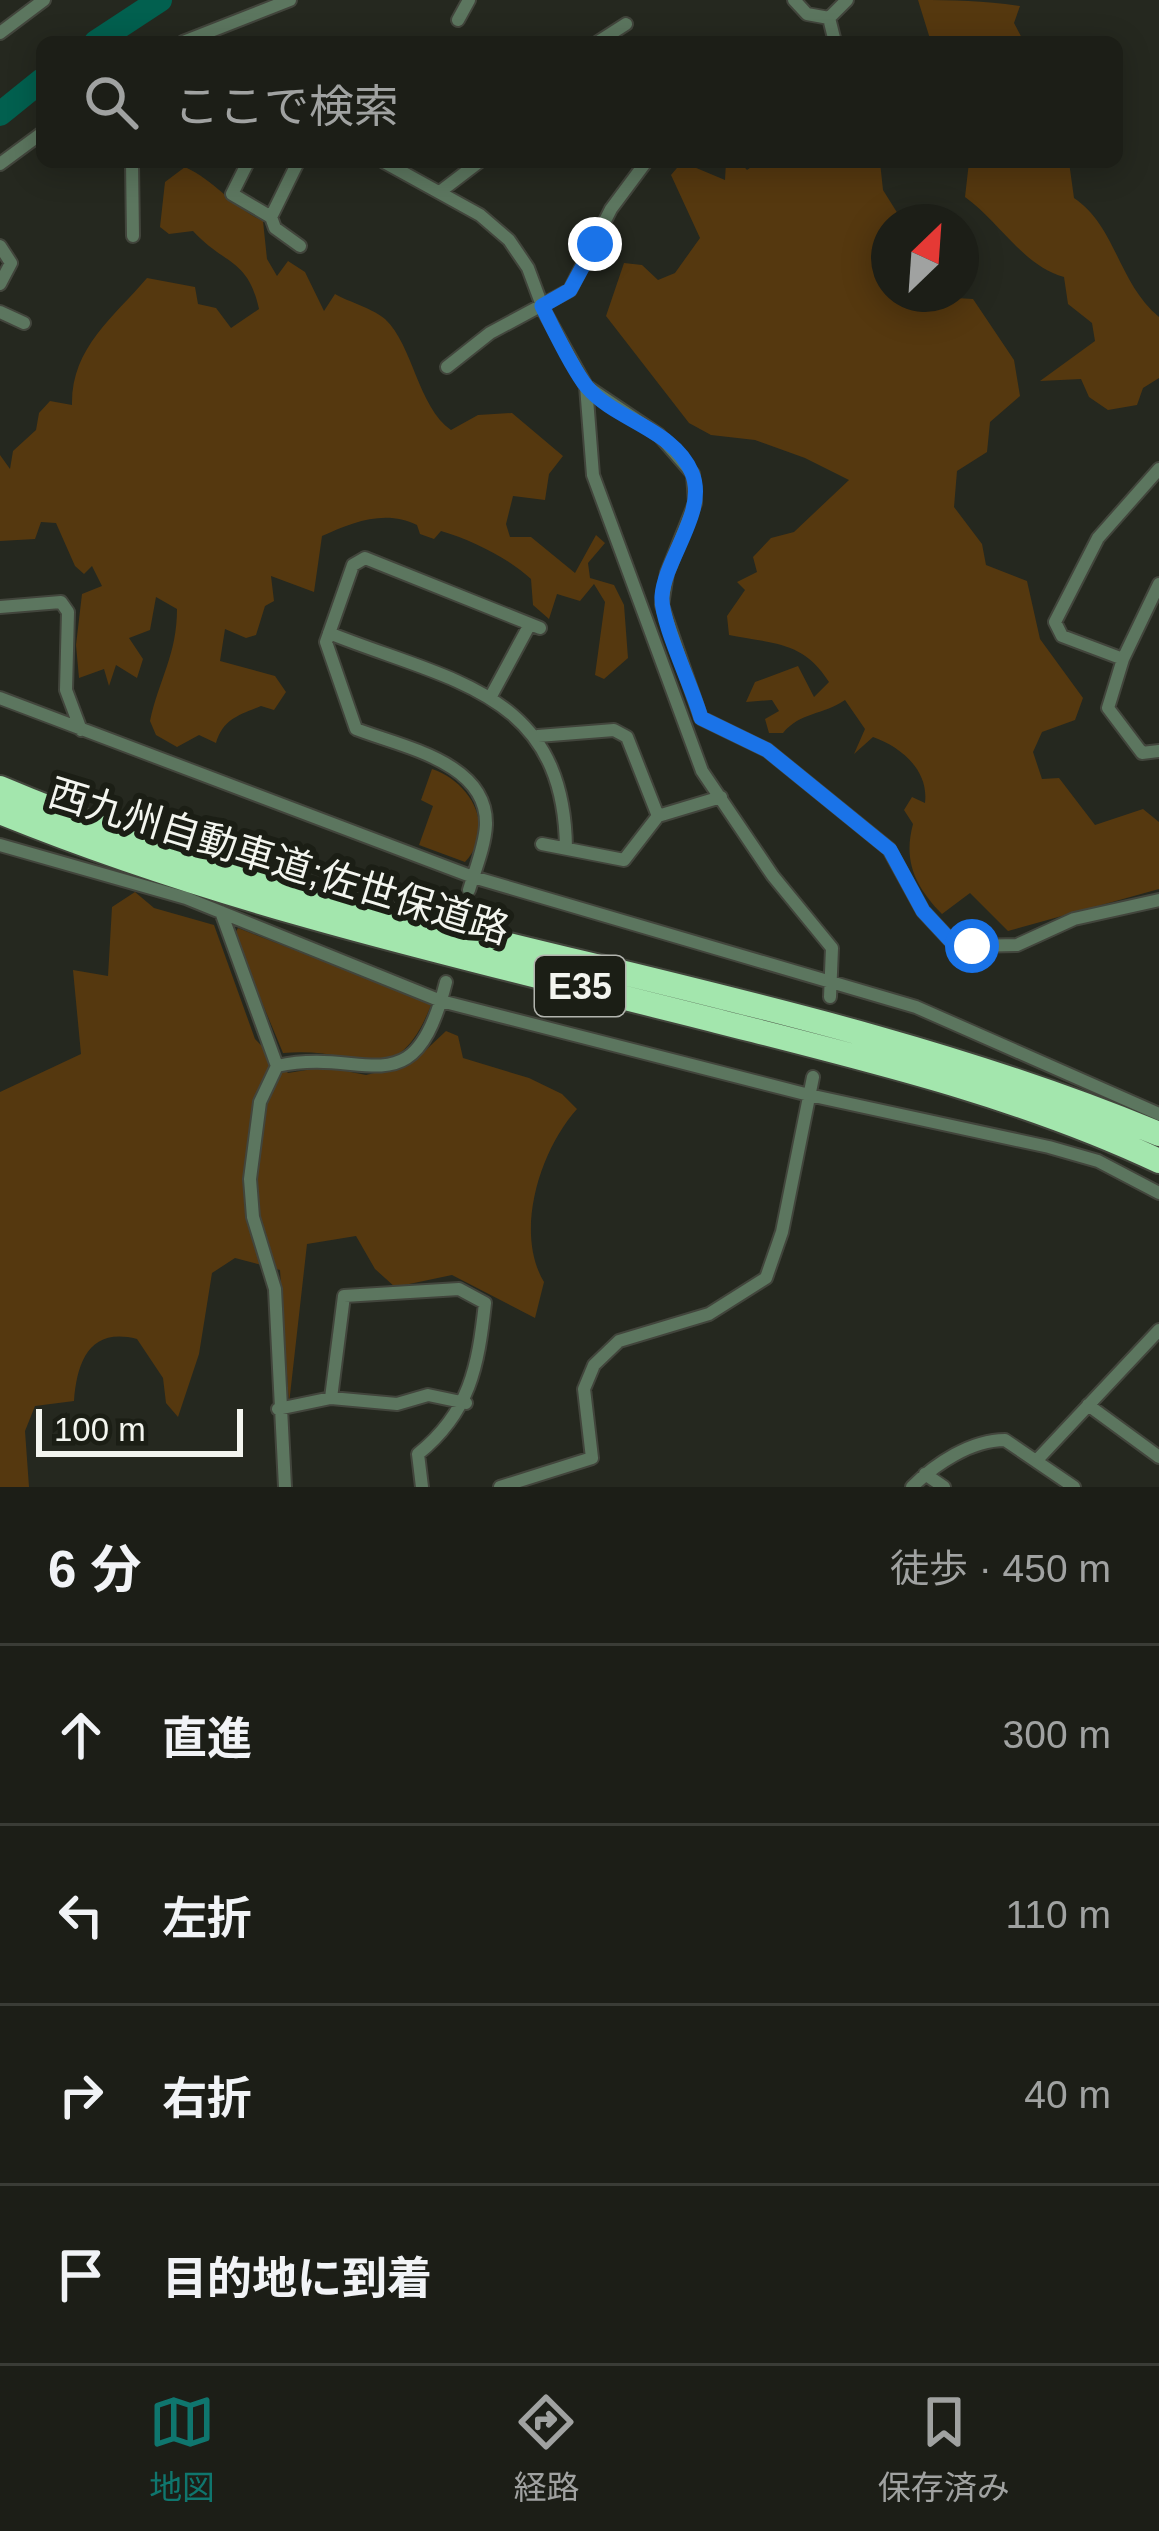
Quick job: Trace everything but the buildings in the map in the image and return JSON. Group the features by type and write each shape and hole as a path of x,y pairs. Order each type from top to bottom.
{"highway":[{"name":"西九州自動車道;佐世保道路","path":"0,788 277,884 919,1050 1046,1089 1159,1134"},
{"name":"西九州自動車道;佐世保道路","path":"0,812 302,914 925,1075 1059,1119 1159,1160"}],"street":[{"path":"0,33 44,0"},
{"path":"236,0 241,15"},
{"path":"197,36 241,15 290,0"},
{"path":"458,20 469,0"},
{"path":"794,0 808,14 829,19"},
{"path":"829,19 847,0"},
{"path":"829,19 834,36"},
{"path":"607,36 626,24"},
{"path":"0,164 36,137"},
{"path":"132,168 133,236"},
{"path":"245,168 232,194 271,217 275,228 300,246"},
{"path":"271,217 295,168"},
{"path":"396,168 440,191 509,240 528,268 542,306 586,386 634,424 659,435 693,474 695,503 667,574 662,605 701,718 767,750 890,850 923,911 950,940 972,946 1017,945 1074,920 1159,900"},
{"path":"440,191 471,168"},
{"path":"447,367 490,333 570,290 611,209 642,168"},
{"path":"0,246 11,263 0,284"},
{"path":"0,312 24,323"},
{"path":"586,386 593,476 695,754 773,875 832,948 832,991"},
{"path":"1123,659 1062,636 1055,622 1098,538 1159,469"},
{"path":"471,884 486,829 476,789 447,764 356,729 326,642 352,565 364,558 535,626 490,698"},
{"path":"1159,584 1123,659 1108,708 1142,753 1159,751"},
{"path":"0,608 49,601 61,602 68,612 66,690 81,730"},
{"path":"329,633 490,698 538,736 561,785 566,848"},
{"path":"0,698 471,884 832,991 916,1007 1159,1114"},
{"path":"538,736 614,730 627,737 658,816"},
{"path":"542,844 625,860 658,816 721,797"},
{"path":"0,845 220,911 441,1001 809,1095 1049,1147 1098,1161 1159,1193"},
{"path":"220,911 277,1066 260,1102 250,1179 253,1217 275,1289 285,1487"},
{"path":"277,1066 326,1058 359,1068 402,1063 426,1040 446,982"},
{"path":"500,1487 592,1458 584,1389 595,1365 619,1341 709,1313 766,1278 782,1232 813,1077"},
{"path":"331,1398 344,1296 459,1289 485,1303 478,1363 466,1403 446,1431 418,1454 422,1487"},
{"path":"1037,1460 1159,1330"},
{"path":"1144,1345 1159,1355"},
{"path":"278,1409 331,1398 397,1404 428,1395 466,1403"},
{"path":"1088,1405 1159,1457"},
{"path":"912,1487 925,1474 993,1440 1005,1440 1074,1487"},
{"path":"925,1474 944,1487"}],"shaded area":[{"path":"918,0 1020,6 1014,23 1021,36 929,36"},
{"path":"187,168 263,221 267,259 277,276 288,261 305,272 324,311 335,294 385,319 395,330 431,407 451,430 478,415 512,413 563,456 549,474 545,500 513,496 506,524 510,537 531,537 575,573 596,535 605,543 588,563 590,578 614,585 624,605 628,658 604,679 595,675 605,602 594,584 580,601 557,594 549,619 533,605 531,579 501,557 441,531 434,539 405,520 381,518 322,536 314,592 271,576 274,601 265,606 256,635 246,638 225,629 220,661 275,676 286,692 274,710 261,706 233,719 216,743 199,735 177,747 156,735 150,721 171,654 177,609 156,597 150,630 129,638 143,659 137,678 116,665 109,686 104,669 79,678 76,645 82,594 102,586 92,566 84,574 75,566 56,523 41,522 35,539 0,541 0,455 10,469 13,451 36,430 39,413 50,401 72,405 86,350 147,278 195,287 198,304 216,308 231,328 259,309 248,280 234,264 193,231 169,234 160,227 165,182"},
{"path":"677,168 696,168 725,180 726,168 881,168 883,190 892,204 871,204 871,312 979,312 979,308 1014,360 1020,396 990,422 987,452 957,471 954,507 982,544 986,565 1027,581 1040,639 1083,698 1075,720 1042,732 1033,752 1042,779 1059,778 1095,825 1143,809 1159,822 1159,889 1008,931 970,893 942,914 918,883 911,861 913,824 904,810 912,797 925,803 925,791 911,761 873,737 854,754 865,729 845,700 797,721 783,733 769,733 765,719 779,711 772,700 746,702 755,682 798,666 814,697 829,682 798,651 729,635 727,616 745,590 737,582 757,572 753,557 771,538 794,532 849,480 755,440 711,435 689,423 606,316 624,263 642,265 658,280 675,273 700,238 671,175"},
{"path":"968,168 1070,168 1074,198 1099,224 1134,288 1159,317 1159,378 1143,388 1137,405 1108,410 1089,397 1081,379 1040,381 1095,341 1092,323 1068,304 1064,277 1036,263 979,209 979,204 965,197"},
{"path":"432,769 458,784 475,808 479,835 465,862 419,845 433,806 421,800"},
{"path":"135,892 154,908 214,925 255,1039 288,1073 325,1067 366,1075 411,1064 446,1031 458,1036 463,1058 529,1078 562,1094 577,1109 542,1169 532,1216 535,1262 544,1282 535,1318 452,1275 395,1287 375,1269 356,1236 307,1244 289,1404 280,1270 235,1258 212,1273 199,1354 178,1417 166,1403 163,1378 137,1339 108,1338 89,1350 83,1361 74,1401 35,1406 25,1431 29,1487 0,1487 0,1092 81,1054 73,970 108,976 112,907"},
{"path":"238,928 432,1003 404,1050 389,1058 373,1061 283,1053 234,935"}],"waterway":[{"path":"105,36 160,0"},
{"path":"0,114 36,85"}],"tunnel":[{"path":"458,936 469,890"}],"route":[{"path":"595,244 570,290 542,306 586,386 634,424 659,435 693,474 695,503 667,574 662,605 701,718 767,750 890,850 923,911 950,940 972,946"}]}
